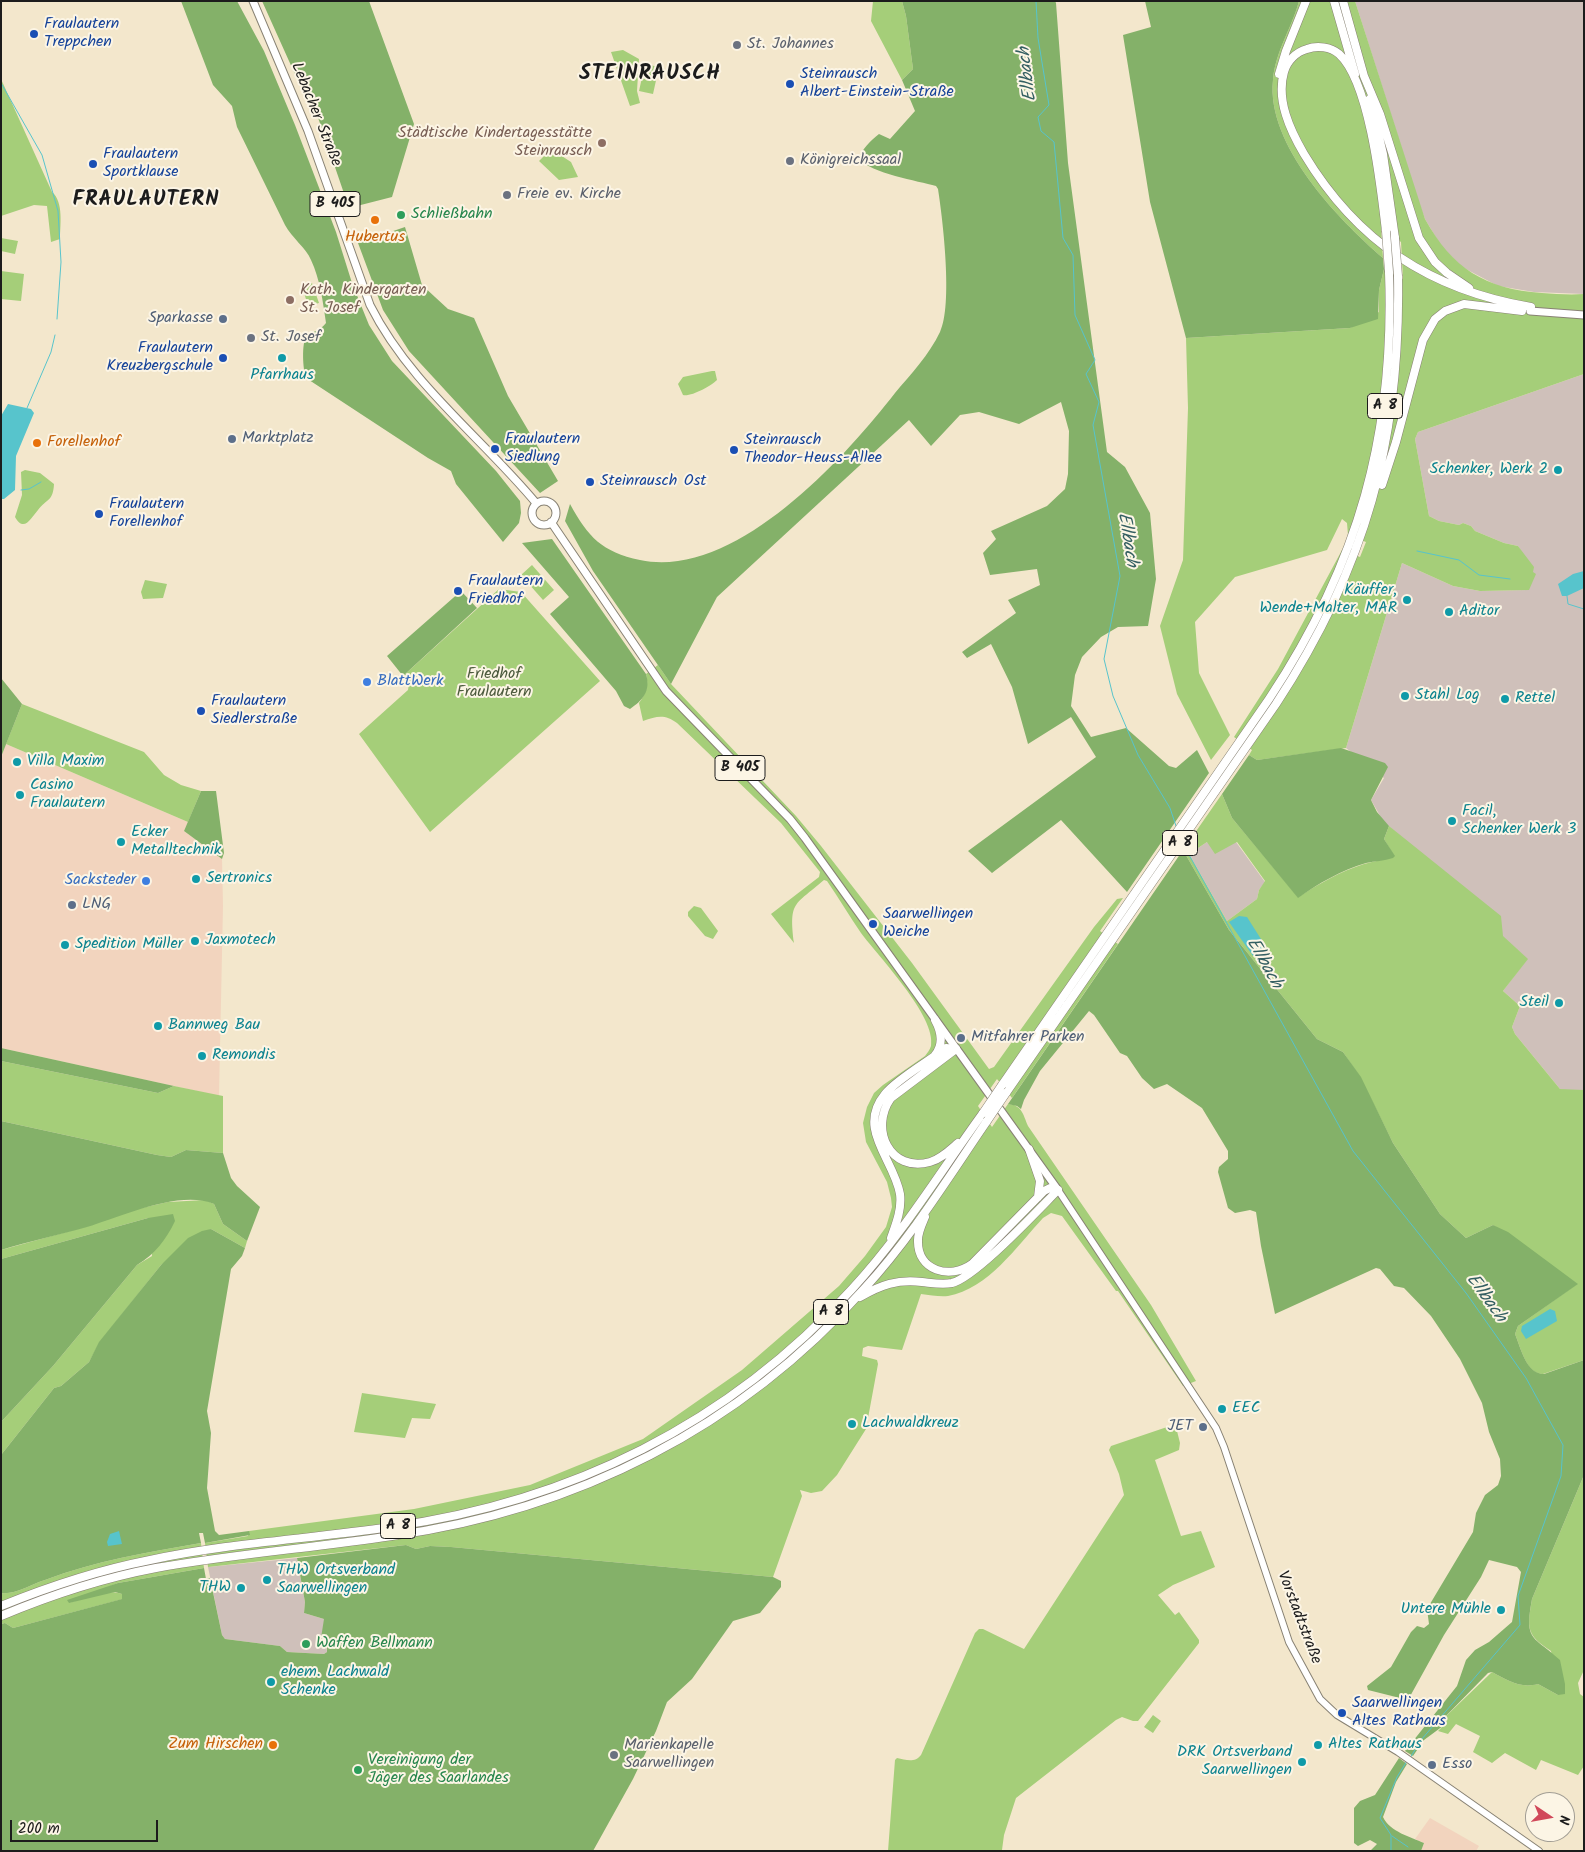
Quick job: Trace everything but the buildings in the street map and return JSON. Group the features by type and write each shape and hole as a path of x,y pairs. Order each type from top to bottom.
{"highway":[{"path":"1306,1 1281,64 1278,92 1283,121 1320,186 1347,219 1396,261 1453,290 1491,303 1530,309"},
{"name":"A 8","path":"1334,1 1359,87 1374,155 1386,231 1390,272 1391,335 1382,425 1357,539"},
{"name":"A 8","path":"1,1606 70,1580 153,1559 445,1518 515,1501 572,1482 661,1440 730,1397 808,1334 853,1288 887,1248 1109,938 1305,659 1334,604 1351,553 1371,507 1386,448 1394,397 1399,336 1398,276 1395,238 1383,154 1360,57 1343,1"},
{"path":"1359,87 1339,54 1324,48 1309,48 1294,55 1284,70 1282,80 1284,107 1292,132 1310,165 1335,200 1381,246 1422,272 1487,298 1530,309"},
{"path":"1364,76 1380,114 1413,225 1426,250 1447,273 1470,289 1530,309"},
{"path":"1371,507 1392,457 1423,340 1435,319 1445,311 1464,304 1530,309"},
{"name":"A 8","path":"1,1616 80,1587 155,1568 446,1527 518,1510 575,1491 665,1448 736,1405 814,1341 853,1302 892,1256 988,1121 1109,938"},
{"path":"934,1057 938,1052 941,1040 940,1030 935,1020"},
{"path":"887,1248 897,1220 900,1196 894,1175 876,1139 875,1114 886,1093 946,1048 956,1049"},
{"path":"956,1049 890,1098 882,1117 883,1138 894,1154 901,1159 922,1164 942,1156 974,1124"},
{"path":"1029,1149 1040,1181 1040,1188 1034,1202"},
{"path":"929,1205 918,1234 920,1254 932,1268 953,1273 972,1264 1050,1188 1058,1190"},
{"path":"853,1302 878,1287 894,1282 945,1284 963,1279 981,1265 1058,1190"}],"main road":[{"name":"Lebacher Straße","path":"253,1 308,130 370,305 401,357 536,503"},
{"path":"1530,309 1584,311"},
{"path":"1530,309 1584,315"},
{"path":"545,501 553,505 556,514 551,522 542,525 535,520 532,512 536,503 545,501"},
{"name":"B 405","path":"551,522 666,691 790,820 1058,1190"},
{"name":"Vorstadtstraße","path":"1058,1190 1187,1383 1221,1438 1289,1642 1314,1691 1337,1715 1410,1760 1540,1851"}],"shaded area":[{"path":"1355,1 1584,1 1584,294 1534,292 1498,286 1462,267 1441,246 1425,219 1419,203"},
{"path":"1584,374 1584,1090 1567,1091 1560,1089 1515,1034 1512,1027 1520,1006 1503,991 1527,959 1502,936 1500,924 1383,821 1371,800 1384,778 1346,748 1402,563 1453,586 1480,591 1526,590 1533,572 1518,546 1504,543 1475,531 1471,526 1463,523 1459,525 1439,521 1429,516 1415,439 1418,432"},
{"path":"6,744 188,822 184,831 222,859 223,906 219,1096 1,1048 1,757"},
{"path":"1207,842 1236,842 1265,882 1259,890 1257,899 1227,921 1189,854"},
{"path":"297,1558 305,1602 304,1613 324,1619 327,1652 324,1654 287,1652 280,1646 225,1639 222,1635 208,1567"},
{"path":"1430,1818 1479,1846 1476,1851 1421,1851 1424,1843 1415,1839"}],"green space":[{"path":"181,1 237,1 264,51 295,125 369,325 392,361 496,471 520,501 521,513 519,523 503,542 456,484 451,471 306,378 303,357 305,339 326,323 317,275 309,256 285,225 237,127 232,106 213,85"},
{"path":"262,1 369,1 414,124 392,197 349,208 313,103 298,81"},
{"path":"873,1 902,1 906,16 913,69 902,80 871,21"},
{"path":"902,1 1055,1 1056,3 1068,163 1107,452 1125,467 1150,513 1156,579 1148,626 1118,627 1101,637 1082,657 1075,675 1071,706 1091,737 1126,728 1169,766 1176,768 1197,750 1209,773 1127,892 1061,820 992,873 968,851 1096,757 1071,717 1028,744 1012,687 991,644 967,658 962,652 1016,613 1008,600 1040,585 1037,569 990,575 983,553 996,539 991,531 1047,506 1065,489 1068,474 1069,431 1061,402 1019,424 979,412 960,415 931,446 909,420 717,597 671,684 593,571 565,521 570,504 583,526 598,541 616,553 640,560 676,561 712,552 748,534 783,509 816,481 873,420 931,349 940,332 946,303 946,262 938,189 936,186 884,172 865,164 859,159 864,149 876,136 879,134 890,139 915,111 902,80 913,69 906,16"},
{"path":"1145,1 1299,1 1274,70 1274,105 1281,130 1293,155 1308,179 1346,223 1383,258 1384,269 1379,290 1378,319 1350,328 1186,338 1150,202 1123,35 1151,27"},
{"path":"1299,1 1355,1 1425,219 1447,251 1472,273 1503,287 1542,293 1584,294 1584,374 1418,432 1415,439 1429,516 1439,521 1459,525 1463,523 1471,526 1475,531 1504,543 1518,546 1534,567 1533,572 1536,574 1529,590 1480,591 1453,586 1402,563 1346,748 1257,760 1249,755 1252,750 1234,737 1278,669 1342,550 1360,557 1366,542 1348,535 1347,523 1342,519 1327,550 1235,577 1195,622 1199,673 1230,735 1211,760 1177,694 1160,626 1183,560 1188,408 1186,338 1350,328 1379,312 1379,290 1384,269 1403,279 1401,242 1381,228 1383,258 1365,242 1308,179 1293,155 1281,130 1274,105 1274,70"},
{"path":"623,50 639,59 637,91 640,103 630,106 611,52"},
{"path":"645,64 659,67 653,94 639,91"},
{"path":"1,79 52,192 56,196 61,214 60,239 51,242 47,206 34,205 1,216"},
{"path":"551,149 571,162 578,177 559,180 539,161"},
{"path":"405,227 422,285 448,309 474,318 508,396 558,481 540,493 409,351 383,310 358,243"},
{"path":"1,238 18,241 15,254 1,251"},
{"path":"1,271 24,274 21,301 1,299"},
{"path":"312,283 319,303 308,306 302,286"},
{"path":"715,371 717,380 696,393 683,395 678,384 683,377"},
{"path":"25,470 40,473 54,484 51,497 30,520 21,524 15,517 22,495 21,472"},
{"path":"552,539 646,674 647,690 639,702 630,709 624,706 616,691 550,614 569,597 522,543"},
{"path":"532,565 554,590 543,600 521,575"},
{"path":"145,580 167,584 163,598 143,599 141,592"},
{"name":"Friedhof Fraulautern","path":"499,589 521,592 600,681 430,832 359,734 408,690 409,684 403,676"},
{"path":"461,591 477,608 403,676 387,656"},
{"path":"658,665 671,684 796,816 821,846 912,963 989,1069 994,1067 1094,927 1117,899 1123,898 1100,931 1118,944 1012,1098 997,1079 978,1106 992,1127 1008,1104 1019,1108 1028,1126 1151,1305 1196,1381 1183,1386 1118,1291 1116,1291 1062,1216 1051,1213 1043,1218 1001,1265 976,1285 948,1296 921,1294 902,1350 868,1346 863,1348 862,1356 877,1360 878,1364 866,1429 837,1475 822,1491 811,1493 800,1490 802,1496 773,1577 451,1547 430,1546 416,1549 406,1545 208,1567 205,1543 248,1536 249,1531 414,1509 530,1485 643,1439 742,1370 839,1286 865,1256 886,1227 892,1207 891,1198 887,1182 866,1142 863,1123 867,1107 874,1093 925,1056 929,1050 931,1046 930,1034 925,1019 905,987 861,933 827,881 824,880 796,905 792,919 794,943 771,914 819,877 820,872 781,823 677,723 669,718 661,717 643,721 639,703 646,689 646,674"},
{"path":"1,678 22,704 1,757"},
{"path":"22,704 144,752 164,775 181,785 201,791 188,822 6,744"},
{"path":"1341,748 1385,763 1388,767 1371,800 1377,812 1389,826 1384,839 1395,856 1390,859 1366,863 1348,869 1298,898 1232,818 1222,794 1249,755 1257,760"},
{"path":"201,791 216,791 224,853 222,859 184,831"},
{"path":"1222,794 1232,818 1298,897 1347,870 1394,856 1384,839 1389,826 1501,916 1503,936 1528,959 1503,991 1520,1006 1512,1027 1515,1034 1560,1089 1584,1090 1584,1360 1543,1374 1532,1370 1528,1365 1515,1334 1518,1326 1577,1284 1493,1225 1466,1238 1440,1214 1393,1143 1360,1077 1343,1052 1317,1039 1229,930 1183,850","holes":["1207,842 1215,854 1237,842 1265,881 1259,890 1257,899 1227,921 1189,854"]},
{"path":"1183,850 1229,930 1317,1039 1343,1052 1361,1077 1393,1143 1440,1214 1466,1238 1493,1225 1508,1232 1578,1284 1518,1326 1515,1334 1528,1365 1538,1373 1544,1374 1584,1360 1584,1475 1532,1599 1529,1623 1530,1631 1537,1641 1560,1660 1565,1694 1558,1695 1538,1684 1519,1685 1492,1672 1488,1673 1443,1719 1443,1726 1424,1740 1413,1756 1405,1751 1457,1686 1466,1660 1475,1650 1489,1642 1512,1622 1521,1572 1517,1567 1489,1560 1481,1577 1444,1635 1408,1700 1368,1690 1367,1686 1391,1667 1411,1632 1417,1626 1424,1628 1429,1624 1427,1609 1473,1532 1476,1513 1485,1495 1498,1485 1501,1476 1500,1459 1489,1432 1482,1403 1460,1359 1431,1316 1404,1288 1394,1286 1380,1269 1376,1268 1275,1314 1256,1212 1250,1210 1235,1213 1228,1208 1218,1172 1219,1167 1228,1159 1228,1151 1202,1108 1167,1084 1154,1089 1142,1078 1127,1056 1120,1053 1094,1015 1089,1011 1040,1071 1021,1109 1008,1104"},
{"path":"694,906 701,908 718,931 713,939 705,936 688,916 688,912"},
{"path":"1,1048 174,1086 158,1093 1,1061"},
{"path":"1,1061 158,1093 174,1086 223,1096 223,1153 186,1150 171,1157 157,1155 1,1121"},
{"path":"1,1121 157,1155 171,1157 186,1150 223,1153 231,1178 260,1207 247,1241 223,1224 214,1204 200,1200 184,1200 150,1206 87,1227 1,1250"},
{"path":"205,1200 214,1204 223,1224 247,1241 245,1248 211,1229 161,1265 100,1342 89,1362 61,1386 54,1388 1,1455 1,1422 53,1366 137,1265 152,1256 148,1218 1,1259 1,1250 88,1226 137,1209 168,1202"},
{"path":"173,1214 175,1221 159,1246 137,1265 53,1366 1,1422 1,1259 148,1218"},
{"path":"211,1229 245,1248 242,1256 231,1269 207,1411 211,1433 207,1488 215,1531 219,1535 249,1531 250,1535 205,1543 203,1533 199,1533 201,1543 102,1562 64,1573 18,1591 1,1593 1,1455 54,1388 61,1386 89,1362 99,1342 161,1265 188,1238"},
{"path":"362,1393 436,1404 430,1419 412,1418 405,1438 354,1432"},
{"path":"1170,1426 1176,1427 1180,1443 1179,1450 1155,1460 1181,1536 1201,1531 1215,1567 1173,1585 1158,1595 1175,1615 1179,1612 1199,1640 1199,1643 1138,1721 1122,1717 1116,1720 1016,1798 1004,1835 1002,1850 888,1851 895,1760 897,1758 913,1760 921,1755 975,1633 979,1629 983,1629 1024,1649 1124,1495 1119,1474 1109,1450 1111,1446"},
{"path":"1584,1475 1584,1670 1578,1683 1580,1694 1584,1697 1584,1766 1578,1775 1541,1760 1536,1770 1505,1753 1492,1763 1473,1752 1480,1736 1456,1724 1448,1734 1438,1731 1443,1726 1443,1719 1492,1672 1519,1685 1538,1684 1558,1695 1551,1651 1533,1635 1530,1630 1529,1617 1532,1599"},
{"path":"201,1543 204,1568 118,1583 69,1603 95,1594 109,1592 122,1594 123,1599 13,1628 5,1623 1,1624 1,1593 18,1591 64,1573 102,1562"},
{"path":"406,1545 416,1549 430,1546 451,1547 773,1577 781,1581 781,1587 760,1613 733,1621 692,1679 667,1702 656,1731 633,1779 593,1851 1,1851 1,1624 5,1623 13,1628 122,1599 122,1594 115,1592 69,1603 67,1600 118,1583 204,1568 206,1579 210,1578 222,1635 225,1639 280,1646 287,1652 324,1654 327,1652 327,1640 321,1638 324,1619 304,1613 305,1602 297,1558"},
{"path":"1153,1715 1161,1721 1153,1733 1144,1727"},
{"path":"1399,1758 1407,1764 1396,1782 1383,1817 1391,1827 1424,1843 1421,1851 1370,1851 1377,1844 1370,1840 1358,1846 1354,1843 1354,1808 1360,1801 1375,1795"}],"water":[{"path":"8,404 31,409 34,413 16,456 15,490 4,499 1,499 1,416"},
{"path":"1584,571 1584,588 1567,596 1562,596 1558,584 1573,574"},
{"path":"1239,916 1247,917 1266,947 1253,956 1229,922"},
{"path":"1550,1309 1555,1311 1557,1321 1526,1339 1521,1331 1522,1326"},
{"path":"119,1531 122,1544 108,1546 107,1542 110,1534"}],"waterway":[{"name":"Ellbach","path":"1036,1 1038,38 1049,105 1038,117 1041,131 1054,142 1063,238 1073,255 1075,315 1095,360 1086,374 1099,402 1093,425 1120,576 1104,659 1113,696 1138,755 1170,808 1176,826"},
{"path":"1,83 42,155 58,211 61,262 57,319"},
{"path":"27,408 51,352 55,335"},
{"path":"21,490 29,489 41,482"},
{"path":"1417,551 1459,560 1479,575 1510,579"},
{"path":"1567,596 1568,604 1584,609"},
{"name":"Ellbach","path":"1183,844 1353,1151 1466,1293 1526,1378 1563,1445 1561,1476 1518,1596 1520,1625 1421,1740 1410,1758"},
{"name":"Ellbach","path":"1391,1851 1391,1835 1380,1818 1397,1777 1407,1761"},
{"path":"1392,1836 1408,1847"}],"place":[{"name":"Fraulautern Treppchen","path":"34,34"},
{"name":"St. Johannes","path":"737,45"},
{"name":"Steinrausch Albert-Einstein-Straße","path":"790,84"},
{"name":"Städtische Kindertagesstätte Steinrausch","path":"602,143"},
{"name":"Königreichssaal","path":"790,161"},
{"name":"Fraulautern Sportklause","path":"93,164"},
{"name":"Freie ev. Kirche","path":"507,195"},
{"name":"Schließbahn","path":"401,215"},
{"name":"Hubertus","path":"375,220"},
{"name":"Kath. Kindergarten St. Josef","path":"290,300"},
{"name":"Sparkasse","path":"223,319"},
{"name":"St. Josef","path":"251,338"},
{"name":"Fraulautern Kreuzbergschule","path":"223,358"},
{"name":"Pfarrhaus","path":"282,358"},
{"name":"Marktplatz","path":"232,439"},
{"name":"Forellenhof","path":"37,443"},
{"name":"Fraulautern Siedlung","path":"495,449"},
{"name":"Steinrausch Theodor-Heuss-Allee","path":"734,450"},
{"name":"Schenker, Werk 2","path":"1558,470"},
{"name":"Steinrausch Ost","path":"590,482"},
{"name":"Fraulautern Forellenhof","path":"99,514"},
{"name":"Fraulautern Friedhof","path":"458,591"},
{"name":"Käuffer, Wende+Malter, MAR","path":"1407,600"},
{"name":"Aditor","path":"1449,612"},
{"name":"BlattWerk","path":"367,682"},
{"name":"Stahl Log","path":"1405,696"},
{"name":"Rettel","path":"1505,699"},
{"name":"Fraulautern Siedlerstraße","path":"201,711"},
{"name":"Villa Maxim","path":"17,762"},
{"name":"Casino Fraulautern","path":"20,795"},
{"name":"Facil, Schenker Werk 3","path":"1452,821"},
{"name":"Ecker Metalltechnik","path":"121,842"},
{"name":"Sertronics","path":"196,879"},
{"name":"Sacksteder","path":"146,881"},
{"name":"LNG","path":"72,905"},
{"name":"Saarwellingen Weiche","path":"873,924"},
{"name":"Jaxmotech","path":"195,941"},
{"name":"Spedition Müller","path":"65,945"},
{"name":"Steil","path":"1559,1003"},
{"name":"Bannweg Bau","path":"158,1026"},
{"name":"Mitfahrer Parken","path":"961,1038"},
{"name":"Remondis","path":"202,1056"},
{"name":"EEC","path":"1222,1409"},
{"name":"Lachwaldkreuz","path":"852,1424"},
{"name":"JET","path":"1203,1427"},
{"name":"THW Ortsverband Saarwellingen","path":"267,1580"},
{"name":"THW","path":"241,1588"},
{"name":"Untere Mühle","path":"1501,1610"},
{"name":"Waffen Bellmann","path":"306,1644"},
{"name":"ehem. Lachwald Schenke","path":"271,1682"},
{"name":"Saarwellingen Altes Rathaus","path":"1342,1713"},
{"name":"Zum Hirschen","path":"273,1745"},
{"name":"Altes Rathaus","path":"1318,1745"},
{"name":"Marienkapelle Saarwellingen","path":"614,1755"},
{"name":"DRK Ortsverband Saarwellingen","path":"1302,1762"},
{"name":"Esso","path":"1432,1765"},
{"name":"Vereinigung der Jäger des Saarlandes","path":"358,1770"}],"district":[{"name":"STEINRAUSCH","path":"650,75"},
{"name":"FRAULAUTERN","path":"146,201"}]}
